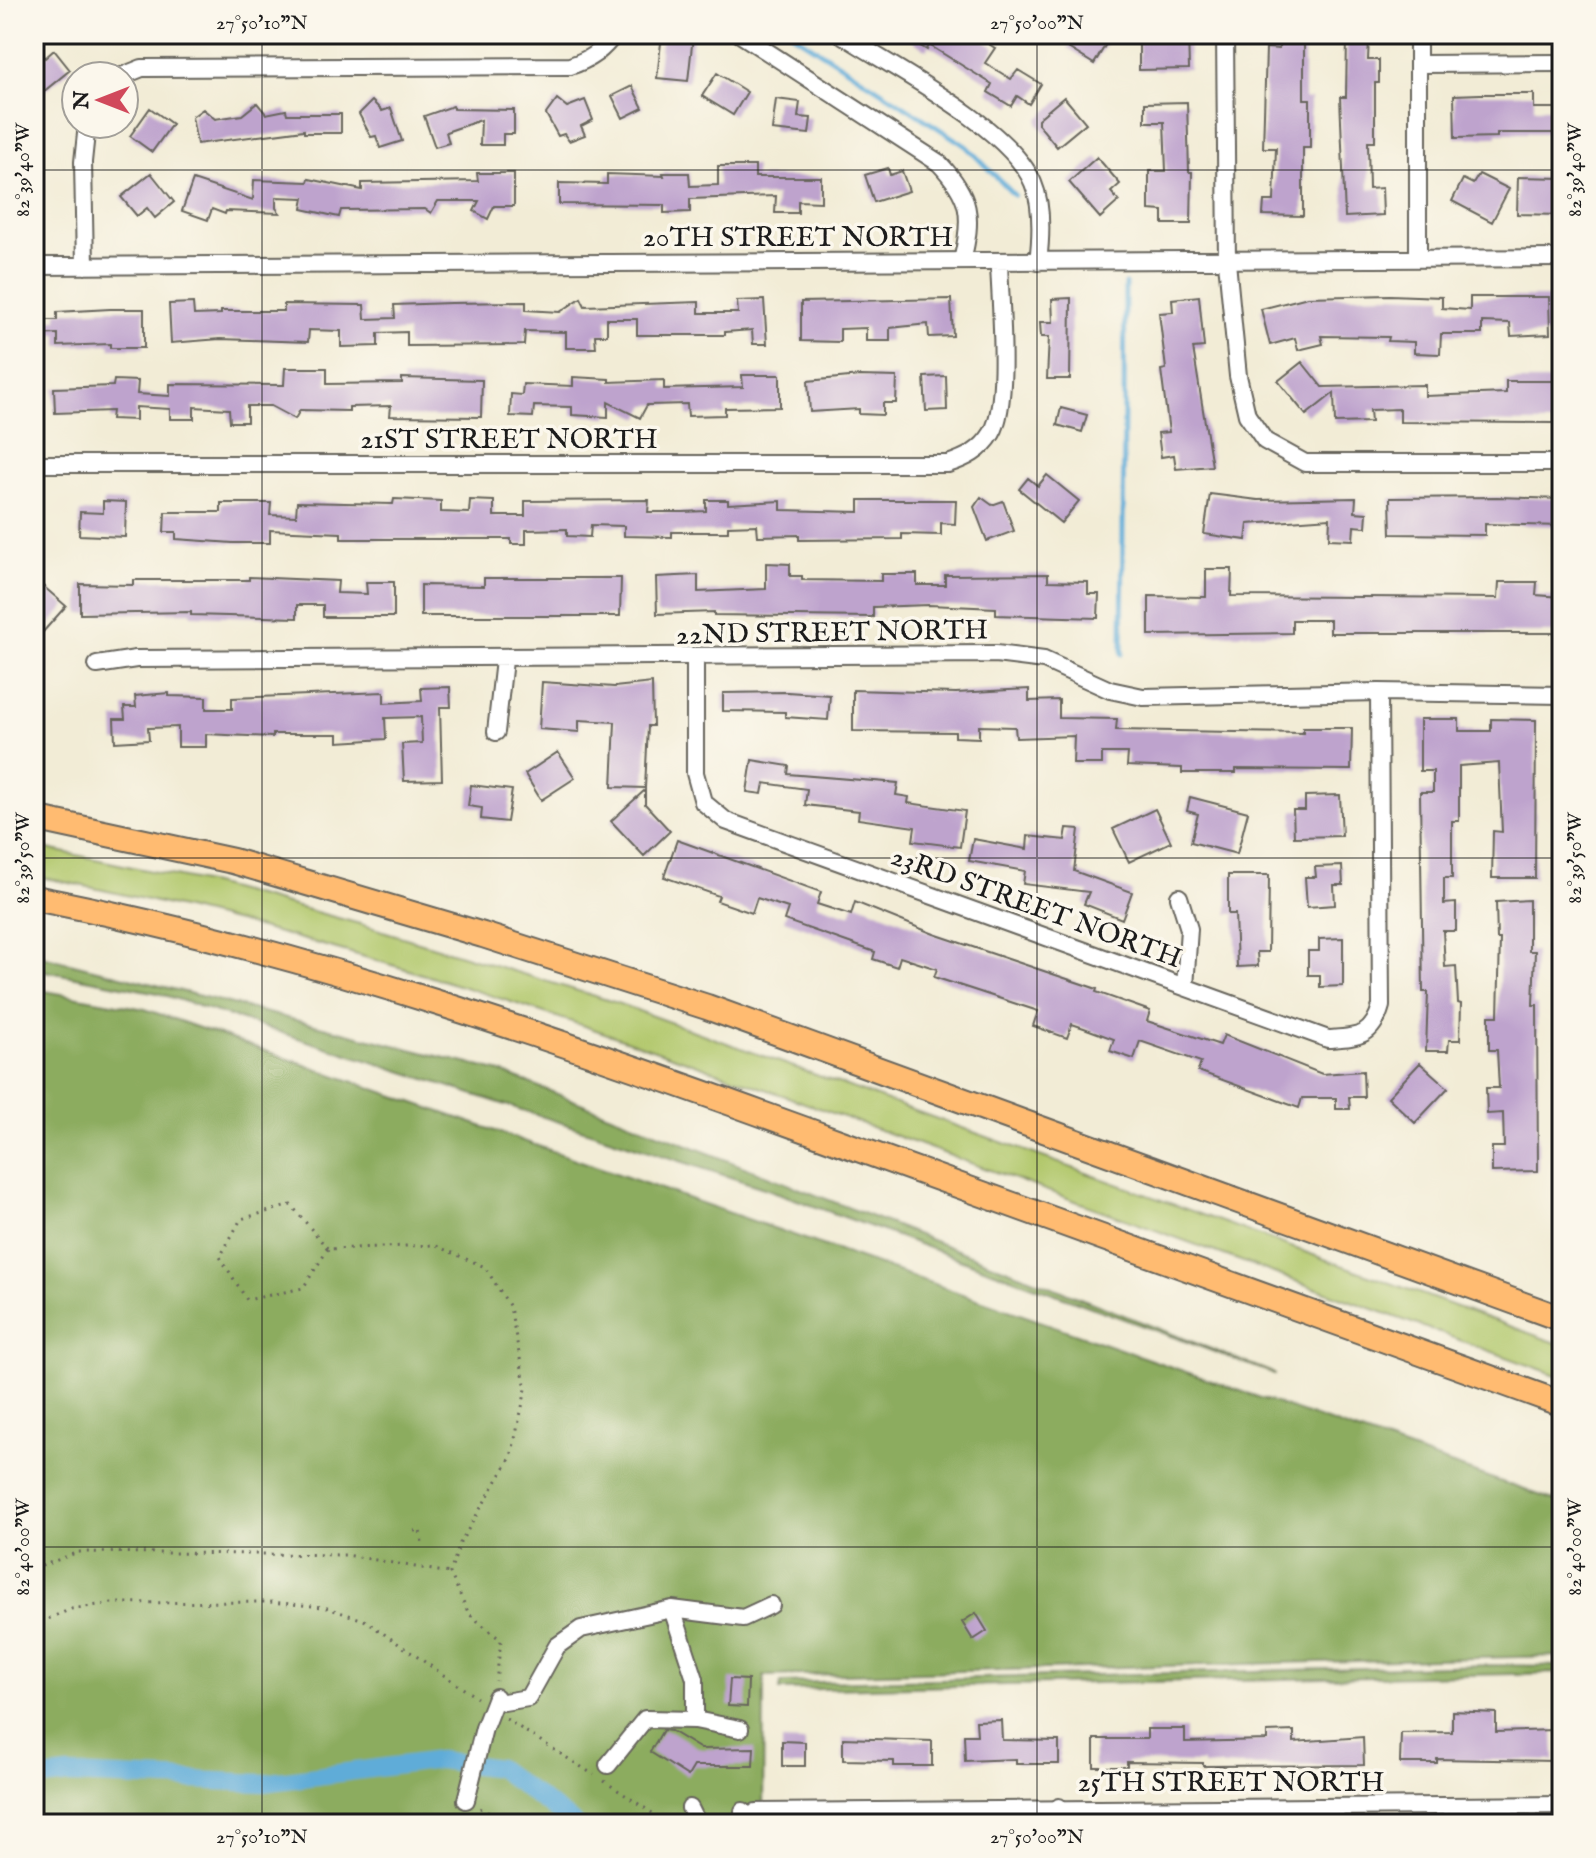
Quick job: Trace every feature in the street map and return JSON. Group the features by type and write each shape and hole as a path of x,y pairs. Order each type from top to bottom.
{"highway":[{"path":"34,818 233,861 692,1002 1562,1319"},
{"path":"34,898 138,918 369,980 604,1056 1562,1404"}],"street":[{"path":"140,69 570,66 607,46 614,34"},
{"path":"740,34 939,163 960,186 968,214 968,235 962,261"},
{"path":"841,34 991,131 1017,154 1034,184 1040,242 1038,262"},
{"path":"1225,34 1227,262 1238,376 1247,415 1265,441 1305,463 1562,463"},
{"path":"1418,34 1418,259"},
{"path":"1419,64 1562,63"},
{"path":"85,140 85,266"},
{"name":"20TH STREET NORTH","path":"34,266 1562,258"},
{"name":"21ST STREET NORTH","path":"34,464 948,464 968,458 980,448 1001,413 999,262"},
{"name":"22ND STREET NORTH","path":"97,665 136,659 504,660 996,654 1044,660 1110,690 1143,697 1379,692 1562,695"},
{"name":"23RD STREET NORTH","path":"695,658 695,773 703,802 726,821 1328,1039 1359,1037 1376,1024 1381,1006 1379,692"},
{"path":"496,732 504,660"},
{"path":"1179,897 1189,929 1185,987"},
{"path":"466,1800 484,1728 497,1698 528,1698 557,1646 581,1629 672,1609 743,1618 771,1605"},
{"path":"672,1609 695,1679 695,1720"},
{"path":"608,1765 645,1719 695,1720 740,1729"},
{"name":"25TH STREET NORTH","path":"746,1817 1059,1816 1562,1805"}],"path":[{"path":"291,1205 328,1249 303,1288 247,1300 220,1257 241,1219 291,1205"},
{"path":"328,1249 434,1245 485,1267 510,1307 526,1389 511,1457 460,1543 450,1573 469,1614 501,1640 497,1698"},
{"path":"414,1531 420,1530 422,1542"},
{"path":"34,1569 78,1552 347,1555 450,1573"},
{"path":"34,1625 71,1609 112,1603 269,1602 324,1607 364,1620 497,1698 666,1822 746,1817"},
{"path":"466,1800 509,1824"}],"green space":[{"path":"34,846 212,884 360,924 614,1002 1562,1345 1562,1377 570,1021 251,925 34,876"},
{"path":"34,954 501,1072 1275,1374 767,1189 158,993 34,969"},
{"path":"34,989 145,1009 1562,1503 1562,1656 764,1676 763,1824 34,1824"},
{"path":"1488,1665 1562,1666 1562,1673 780,1690 781,1683"}],"building":[{"path":"662,34 693,36 688,81 657,78"},
{"path":"901,34 973,34 995,48 985,63 1011,79 1018,70 1041,84 1029,104 1017,96 1011,106 988,92 992,84 929,45 927,50"},
{"path":"1076,34 1112,34 1094,64 1068,48"},
{"path":"1188,34 1189,69 1139,70 1139,35"},
{"path":"1279,37 1304,37 1304,99 1310,99 1310,148 1303,148 1303,216 1263,215 1264,201 1274,201 1276,148 1263,148 1266,48 1279,49"},
{"path":"1347,37 1369,37 1368,60 1379,60 1379,83 1375,83 1375,142 1368,142 1369,189 1382,188 1383,215 1345,217 1340,97 1346,97"},
{"path":"34,44 45,58 54,50 62,60 60,78 43,92 34,82"},
{"path":"717,73 747,92 733,115 702,96"},
{"path":"632,86 643,108 623,118 612,96"},
{"path":"1534,94 1534,108 1562,108 1562,133 1497,133 1497,137 1455,138 1454,95"},
{"path":"1064,97 1086,123 1057,147 1038,124 1038,119"},
{"path":"557,99 567,107 585,100 593,120 581,126 585,135 569,141 564,134 558,136 546,114"},
{"path":"776,99 800,102 798,117 811,118 809,134 772,130"},
{"path":"372,101 382,111 391,108 402,141 380,148 376,136 371,137 359,114"},
{"path":"1187,102 1189,172 1192,172 1191,224 1163,224 1163,211 1149,210 1149,171 1166,171 1164,122 1145,122 1145,103"},
{"path":"257,103 266,114 286,110 287,114 341,114 341,133 304,133 304,130 197,144 192,117 203,109 215,119 242,115"},
{"path":"453,106 454,109 514,110 514,134 503,134 503,145 480,145 481,120 446,132 449,143 435,147 424,116"},
{"path":"150,108 172,124 152,152 136,140 140,140 140,122"},
{"path":"1097,157 1120,184 1111,192 1119,201 1100,218 1069,182"},
{"path":"718,166 755,166 755,177 821,177 821,202 798,201 798,213 775,213 776,196 690,199 690,212 664,213 664,205 559,204 559,183 607,184 607,174 664,176 663,173 689,173 690,186 718,185"},
{"path":"888,168 890,175 902,171 909,191 874,202 865,175"},
{"path":"151,173 174,202 155,218 147,208 137,216 121,197"},
{"path":"477,173 514,173 514,206 494,206 488,219 474,211 479,201 438,201 431,213 425,209 341,210 339,217 302,209 304,198 276,197 276,208 280,213 226,211 225,214 212,209 208,220 182,211 193,180 253,200 254,180 308,182 309,179 362,190 362,183 478,181"},
{"path":"1479,174 1509,189 1492,222 1452,201 1463,179 1473,184"},
{"path":"1518,177 1562,178 1562,215 1517,214"},
{"path":"1199,296 1204,347 1193,348 1212,466 1176,469 1174,455 1161,457 1158,433 1169,432 1161,370 1166,369 1159,313 1173,312 1172,299"},
{"path":"1308,297 1442,297 1442,308 1470,310 1470,297 1549,297 1550,334 1511,336 1510,323 1482,322 1482,334 1441,334 1440,354 1414,353 1414,342 1388,341 1389,337 1321,336 1323,344 1298,350 1295,338 1270,345 1261,309"},
{"path":"581,298 585,306 699,302 699,313 738,313 737,301 764,300 767,344 753,344 752,330 725,332 725,335 637,335 637,319 607,319 607,335 595,335 596,348 566,348 566,332 525,331 524,345 407,346 407,332 378,333 378,346 341,347 341,331 309,330 308,342 220,339 171,343 169,304 193,303 194,315 221,314 221,311 284,311 284,304 364,305 365,319 395,318 394,305 526,302 526,310 560,312"},
{"path":"1071,298 1070,379 1047,379 1049,337 1041,337 1040,322 1053,322 1052,299"},
{"path":"951,299 953,336 929,337 928,324 890,328 890,341 866,341 866,328 840,329 840,342 801,341 801,302"},
{"path":"144,309 144,348 110,348 110,344 58,346 58,334 34,335 34,320 57,320 57,312"},
{"path":"1302,362 1322,387 1425,385 1425,396 1506,393 1506,381 1554,381 1554,423 1400,422 1400,409 1370,410 1371,422 1335,423 1334,393 1306,415 1278,381"},
{"path":"285,368 327,368 327,384 402,383 402,378 482,380 481,417 390,416 391,406 349,407 349,411 300,410 295,419 271,406 247,406 247,422 230,422 229,409 194,407 194,419 170,419 170,409 136,407 136,420 111,419 112,411 55,413 54,388 113,386 114,380 138,381 137,394 170,396 170,384 284,385"},
{"path":"742,375 780,375 780,407 725,408 725,415 688,416 687,404 647,405 640,418 608,402 608,417 572,415 572,407 534,406 533,417 510,416 511,394 522,395 523,384 573,386 573,377 609,379 609,382 664,380 664,389 743,387"},
{"path":"860,376 897,377 896,403 883,403 883,415 859,414 859,409 810,412 808,381"},
{"path":"946,376 947,410 926,411 924,377"},
{"path":"1061,408 1087,415 1082,432 1057,425"},
{"path":"1047,475 1079,501 1061,523 1019,489 1028,478 1038,486"},
{"path":"1210,494 1258,500 1356,498 1355,512 1367,513 1366,527 1354,526 1353,540 1329,539 1330,518 1248,524 1246,540 1204,534"},
{"path":"981,497 992,505 1003,501 1014,531 987,541 974,507"},
{"path":"1390,498 1562,499 1562,526 1485,524 1485,535 1391,534"},
{"path":"394,499 441,501 441,512 469,513 470,500 494,501 494,516 525,516 525,501 649,500 648,512 683,512 706,511 706,500 728,500 728,504 781,501 781,510 859,512 859,500 956,500 955,524 941,523 941,535 902,534 902,539 799,540 799,535 758,536 757,525 728,526 728,532 672,532 672,537 624,536 624,526 591,525 590,537 567,536 567,529 526,530 526,544 511,544 511,539 341,539 341,533 270,530 270,543 233,543 176,539 176,532 164,532 165,512 221,512 221,503 271,503 270,515 296,516 297,502 393,504"},
{"path":"103,501 126,502 125,537 79,535 80,512 103,513"},
{"path":"766,563 790,564 790,576 802,576 802,580 881,581 881,574 917,574 917,585 945,585 945,575 1048,574 1048,581 1088,582 1088,594 1099,594 1098,618 996,615 996,608 929,605 873,607 873,617 714,615 714,612 657,614 656,577 698,575 698,592 766,589"},
{"path":"1206,569 1232,569 1231,596 1498,598 1499,582 1537,582 1536,595 1562,597 1562,633 1330,633 1330,620 1292,620 1292,633 1149,635 1149,596 1206,597"},
{"path":"249,577 338,581 337,593 367,594 366,582 394,582 394,617 323,617 323,605 297,605 297,618 191,615 191,612 80,614 80,584 133,585 133,580 249,580"},
{"path":"484,578 621,578 620,616 421,616 421,585 484,586"},
{"path":"43,586 66,606 34,642 34,596"},
{"path":"542,682 614,687 652,683 653,726 648,726 645,788 612,787 615,722 579,720 579,732 539,729"},
{"path":"450,687 451,707 440,707 442,780 404,781 402,744 422,743 421,717 385,718 386,739 338,742 338,734 273,734 273,737 206,734 206,747 178,747 178,727 148,728 149,740 115,742 114,719 125,719 124,707 136,707 135,696 169,693 169,696 206,697 206,709 232,709 232,698 384,692 384,703 422,701 421,688"},
{"path":"1029,689 1029,701 1059,700 1059,718 1117,719 1116,730 1303,733 1303,728 1352,728 1351,770 1236,769 1236,773 1182,773 1182,768 1127,766 1128,753 1102,753 1102,764 1073,764 1074,736 1016,738 1015,727 979,726 979,738 955,737 955,732 853,731 853,690 956,693"},
{"path":"723,693 830,695 828,720 785,717 785,712 723,711"},
{"path":"1420,719 1459,719 1459,731 1491,731 1491,719 1536,720 1535,878 1492,878 1493,831 1502,832 1499,763 1459,766 1459,821 1452,821 1452,878 1444,878 1444,904 1456,903 1456,931 1443,931 1445,967 1456,966 1458,1003 1461,1004 1460,1040 1449,1040 1448,1051 1426,1051 1428,992 1423,992 1420,792 1433,792 1433,771 1420,771"},
{"path":"558,752 575,778 541,800 525,774"},
{"path":"752,760 789,766 788,774 898,783 896,795 909,797 908,803 965,811 960,847 913,841 915,827 858,819 859,811 805,805 807,789 764,783 762,794 747,792"},
{"path":"471,785 512,790 507,822 481,819 482,808 468,806"},
{"path":"645,790 645,804 670,831 644,856 611,821"},
{"path":"1340,795 1342,836 1294,837 1293,810 1305,810 1305,796"},
{"path":"1190,797 1248,812 1237,854 1191,842 1198,814 1187,811"},
{"path":"1155,809 1171,842 1129,862 1113,829"},
{"path":"1067,828 1079,829 1074,871 1132,892 1122,919 1084,904 1089,892 1023,884 1025,871 969,861 973,839 1027,849 1028,836 1065,840"},
{"path":"677,840 821,892 817,904 851,915 855,902 934,934 1097,989 1096,992 1150,1011 1147,1021 1220,1045 1224,1035 1322,1074 1363,1071 1364,1097 1349,1097 1350,1109 1336,1109 1336,1098 1302,1098 1299,1108 1198,1071 1201,1062 1140,1041 1134,1059 1110,1051 1114,1039 1072,1024 1067,1038 1033,1026 1038,1011 934,977 937,969 900,957 897,967 873,959 875,952 784,920 788,908 757,898 752,913 717,901 719,896 664,877"},
{"path":"1342,866 1343,885 1334,885 1335,905 1307,907 1305,877 1316,877 1315,867"},
{"path":"1228,875 1269,875 1268,952 1257,952 1258,966 1237,967 1235,914 1228,914"},
{"path":"1529,900 1529,951 1535,951 1533,1005 1537,1005 1538,1171 1492,1172 1492,1147 1504,1147 1503,1113 1487,1114 1486,1088 1499,1088 1497,1050 1489,1050 1489,1016 1498,1016 1500,939 1497,939 1496,902"},
{"path":"1343,938 1343,986 1320,987 1320,975 1308,975 1308,951 1319,951 1319,939"},
{"path":"1420,1063 1448,1088 1415,1123 1388,1097"},
{"path":"976,1613 987,1631 973,1640 962,1622"},
{"path":"730,1679 748,1680 747,1707 728,1706"},
{"path":"1452,1711 1496,1713 1496,1732 1553,1730 1554,1761 1437,1759 1437,1763 1400,1763 1401,1733 1452,1732"},
{"path":"1001,1720 1002,1740 1059,1741 1059,1764 1016,1764 1016,1759 965,1761 964,1735 977,1735 976,1721"},
{"path":"1147,1729 1185,1729 1185,1742 1267,1740 1267,1732 1294,1731 1294,1742 1363,1737 1364,1765 1203,1766 1203,1763 1127,1762 1127,1767 1094,1767 1094,1739 1147,1739"},
{"path":"663,1730 671,1731 701,1749 754,1748 753,1766 694,1766 688,1776 650,1752"},
{"path":"843,1738 932,1741 932,1766 894,1766 894,1761 843,1760"},
{"path":"782,1741 805,1742 805,1766 782,1766"}],"waterway":[{"path":"793,34 966,146 1014,195"},
{"path":"1122,654 1125,284"},
{"path":"34,1779 69,1775 263,1783 439,1760 498,1768 575,1824"}]}
